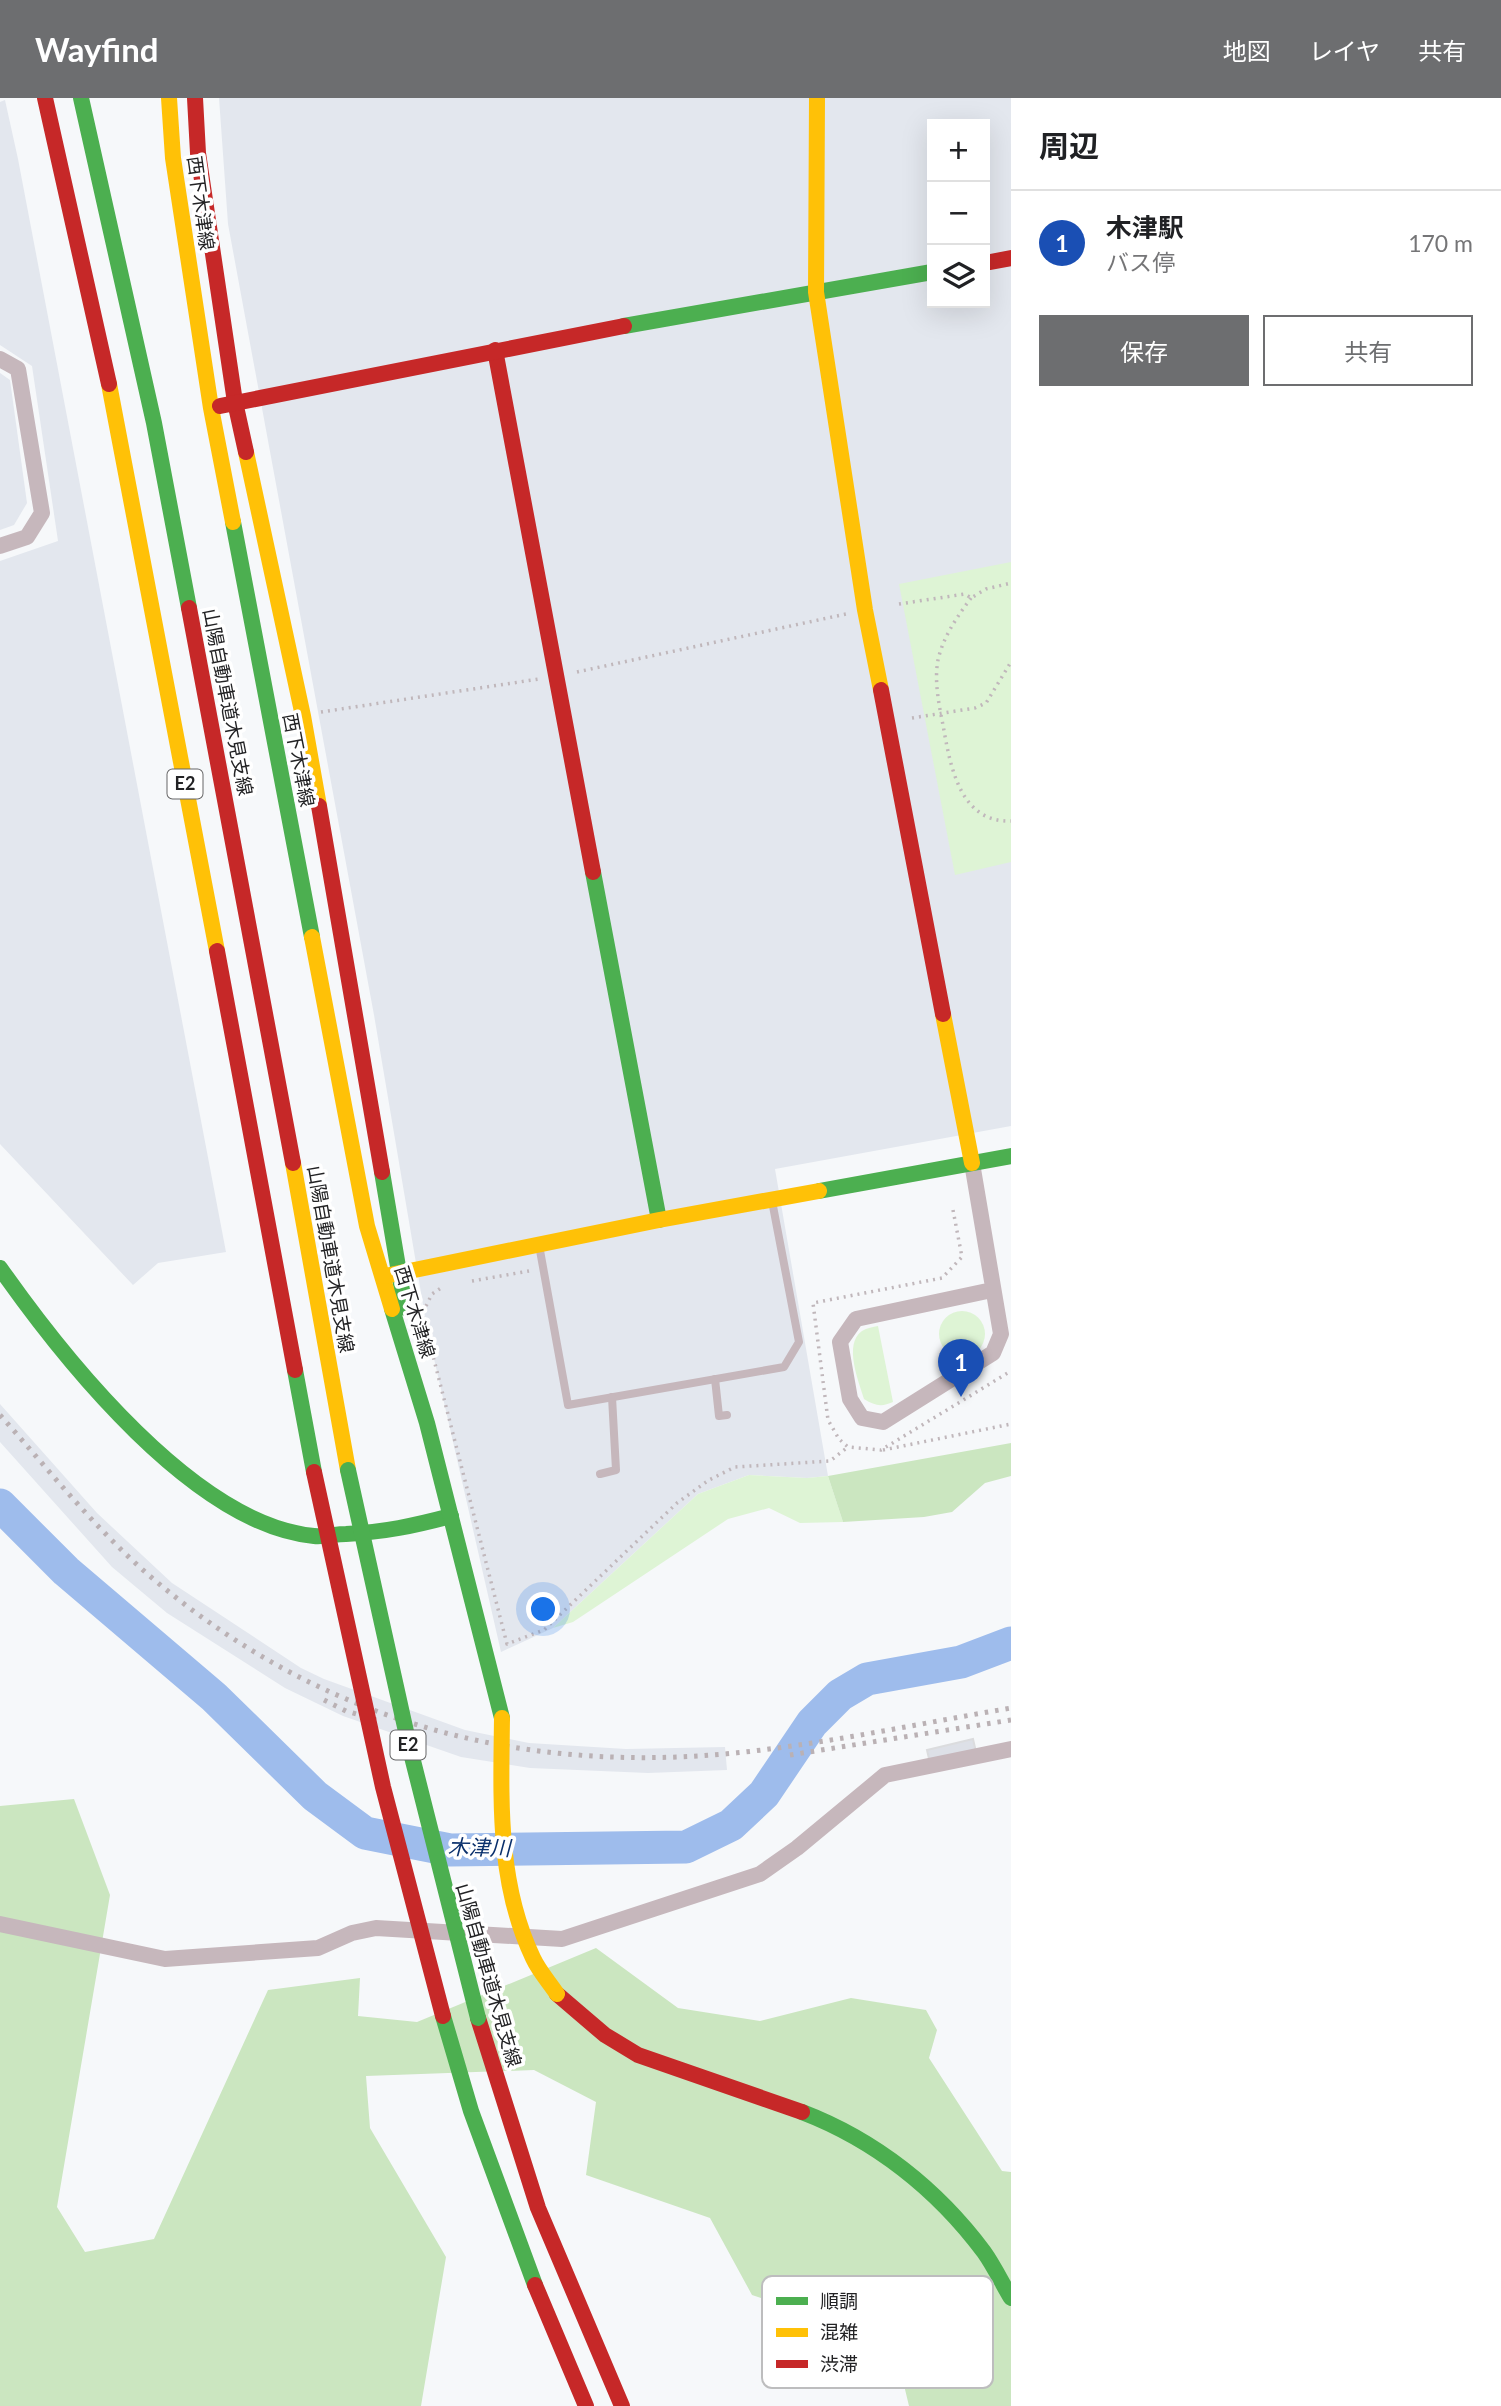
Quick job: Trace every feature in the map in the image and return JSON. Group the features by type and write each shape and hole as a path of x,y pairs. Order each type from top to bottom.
{"main road":[{"name":"E2","path":"45,98 119,430 314,1472 383,1787 423,1948 471,2110 529,2271 586,2406"},
{"name":"山陽自動車道木見支線","path":"81,98 154,423 264,1002 348,1470 391,1674 442,1888 478,2018 538,2208 622,2406"},
{"name":"西下木津線","path":"169,98 173,158 211,408 367,1226 390,1275"},
{"name":"西下木津線","path":"195,98 198,153 235,402 303,716 390,1275 502,1718 503,1826 513,1905 533,1958 557,1994 596,2029 636,2054 692,2076 810,2115 841,2129 894,2162 948,2208 985,2254 1011,2298"},
{"path":"817,98 816,292 865,610 972,1163"},
{"path":"990,262 1011,258"},
{"path":"211,408 495,350 927,273"},
{"path":"495,350 659,1220"},
{"path":"390,1275 659,1220 1011,1156"},
{"path":"0,1268 25,1307 63,1355 111,1408 170,1461 218,1499 264,1524 311,1535 386,1532 451,1516"}],"street":[{"path":"0,359 18,369 42,513 27,537 0,546"},
{"path":"972,1163 1001,1334 993,1353 883,1422 862,1418 850,1399 840,1342 856,1319 992,1290"},
{"path":"0,1924 165,1959 318,1948 352,1933 376,1928 562,1939 760,1874 797,1848 885,1775 1011,1749"}],"lane":[{"path":"539,1245 568,1405 784,1367 799,1342 772,1201"},
{"path":"715,1379 719,1416 727,1415"},
{"path":"600,1474 616,1470 612,1397"}],"path":[{"path":"1011,583 986,589 971,598 947,634 937,673 941,713 956,783 968,802 985,814 1000,822 1011,821"},
{"path":"899,604 965,594 971,598"},
{"path":"570,673 852,613"},
{"path":"912,718 975,708 986,703 1011,662"},
{"path":"303,716 541,678"},
{"path":"953,1210 962,1257 942,1278 813,1303 828,1420 848,1447 881,1450 1011,1424"},
{"path":"468,1282 528,1270"},
{"path":"456,1284 444,1286 432,1294 426,1303 423,1317 507,1644 544,1630 677,1503 709,1480 735,1468 830,1461 848,1447"},
{"path":"881,1450 1011,1371"}],"shaded area":[{"path":"219,98 1011,98 1011,1126 775,1169 828,1476 807,1478 749,1475 698,1494 553,1628 501,1652 427,1328 374,1015 228,224"},
{"path":"5,100 226,1252 158,1263 133,1285 0,1144 0,561 58,541 32,366 0,345 0,102"},
{"path":"0,373 10,380 27,503 14,525 0,530"},
{"path":"0,1404 97,1513 172,1583 301,1668 324,1679 465,1730 529,1743 626,1749 725,1747 727,1770 648,1773 530,1768 461,1757 343,1716 285,1688 167,1613 112,1567 0,1442"}],"green space":[{"path":"1011,562 1011,862 955,875 899,584"},
{"path":"962,1311 978,1318 985,1334 978,1350 962,1357 946,1350 939,1334 946,1318"},
{"path":"878,1326 893,1402 882,1405 864,1399 853,1354 856,1337 864,1330"},
{"path":"1011,1443 1011,1476 985,1483 952,1512 924,1517 843,1522 828,1476"},
{"path":"749,1475 807,1478 828,1476 843,1522 800,1523 769,1508 728,1519 573,1622 553,1628 698,1494"},
{"path":"74,1799 110,1895 57,2207 85,2252 154,2239 268,1990 360,1978 358,2016 417,2022 596,1948 678,2008 760,2021 851,1998 926,2010 937,2030 929,2058 1002,2171 1011,2172 1011,2406 909,2406 905,2388 993,2388 993,2276 762,2276 762,2298 752,2295 710,2218 586,2175 596,2102 534,2070 366,2076 370,2128 446,2257 421,2406 0,2406 0,1806"}],"building":[{"path":"973,1739 976,1752 930,1763 927,1750"}],"waterway":[{"name":"木津川","path":"0,1505 66,1571 214,1697 315,1796 365,1833 450,1850 686,1847 731,1825 764,1794 812,1723 840,1695 867,1679 961,1662 1011,1643"}],"railway":[{"path":"0,1415 73,1499 130,1559 214,1626 280,1667 348,1700 419,1726 492,1744 568,1754 645,1758 725,1754 797,1745 1011,1708"},
{"path":"324,1700 346,1711 380,1721"},
{"path":"790,1755 1011,1720"}],"traffic: fast":[{"path":"81,98 154,423 189,608"},
{"path":"624,326 927,273"},
{"path":"233,522 312,937"},
{"path":"593,872 659,1220"},
{"path":"819,1191 1011,1156"},
{"path":"382,1172 405,1308"},
{"path":"0,1268 59,1347 136,1432 179,1470 224,1502 269,1525 314,1536 386,1530 451,1516"},
{"path":"392,1309 427,1423 502,1718"},
{"path":"295,1370 314,1472"},
{"path":"348,1470 409,1745 478,2018"},
{"path":"443,2016 471,2111 535,2285"},
{"path":"802,2112 855,2137 925,2187 966,2229 984,2252 1011,2298"}],"traffic: slow":[{"path":"169,98 173,158 211,408 233,522"},
{"path":"817,98 816,292 865,610 881,690"},
{"path":"109,384 217,951"},
{"path":"246,452 303,716 319,806"},
{"path":"312,937 367,1226 392,1309"},
{"path":"943,1014 972,1163"},
{"path":"293,1163 348,1470"},
{"path":"385,1276 659,1220 819,1191"},
{"path":"502,1718 502,1810 507,1870 521,1929 533,1958 557,1994"}],"traffic: jam":[{"path":"45,98 109,384"},
{"path":"195,98 198,153 235,402 246,452"},
{"path":"990,262 1011,258"},
{"path":"220,406 624,326"},
{"path":"495,350 593,872"},
{"path":"189,608 293,1163"},
{"path":"881,690 943,1014"},
{"path":"319,806 382,1172"},
{"path":"217,951 295,1370"},
{"path":"314,1472 383,1787 443,2016"},
{"path":"557,1994 605,2035 638,2055 802,2112"},
{"path":"478,2018 538,2208 622,2406"},
{"path":"535,2285 586,2406"}],"place":[{"name":"木津駅","path":"961,1397"}]}
